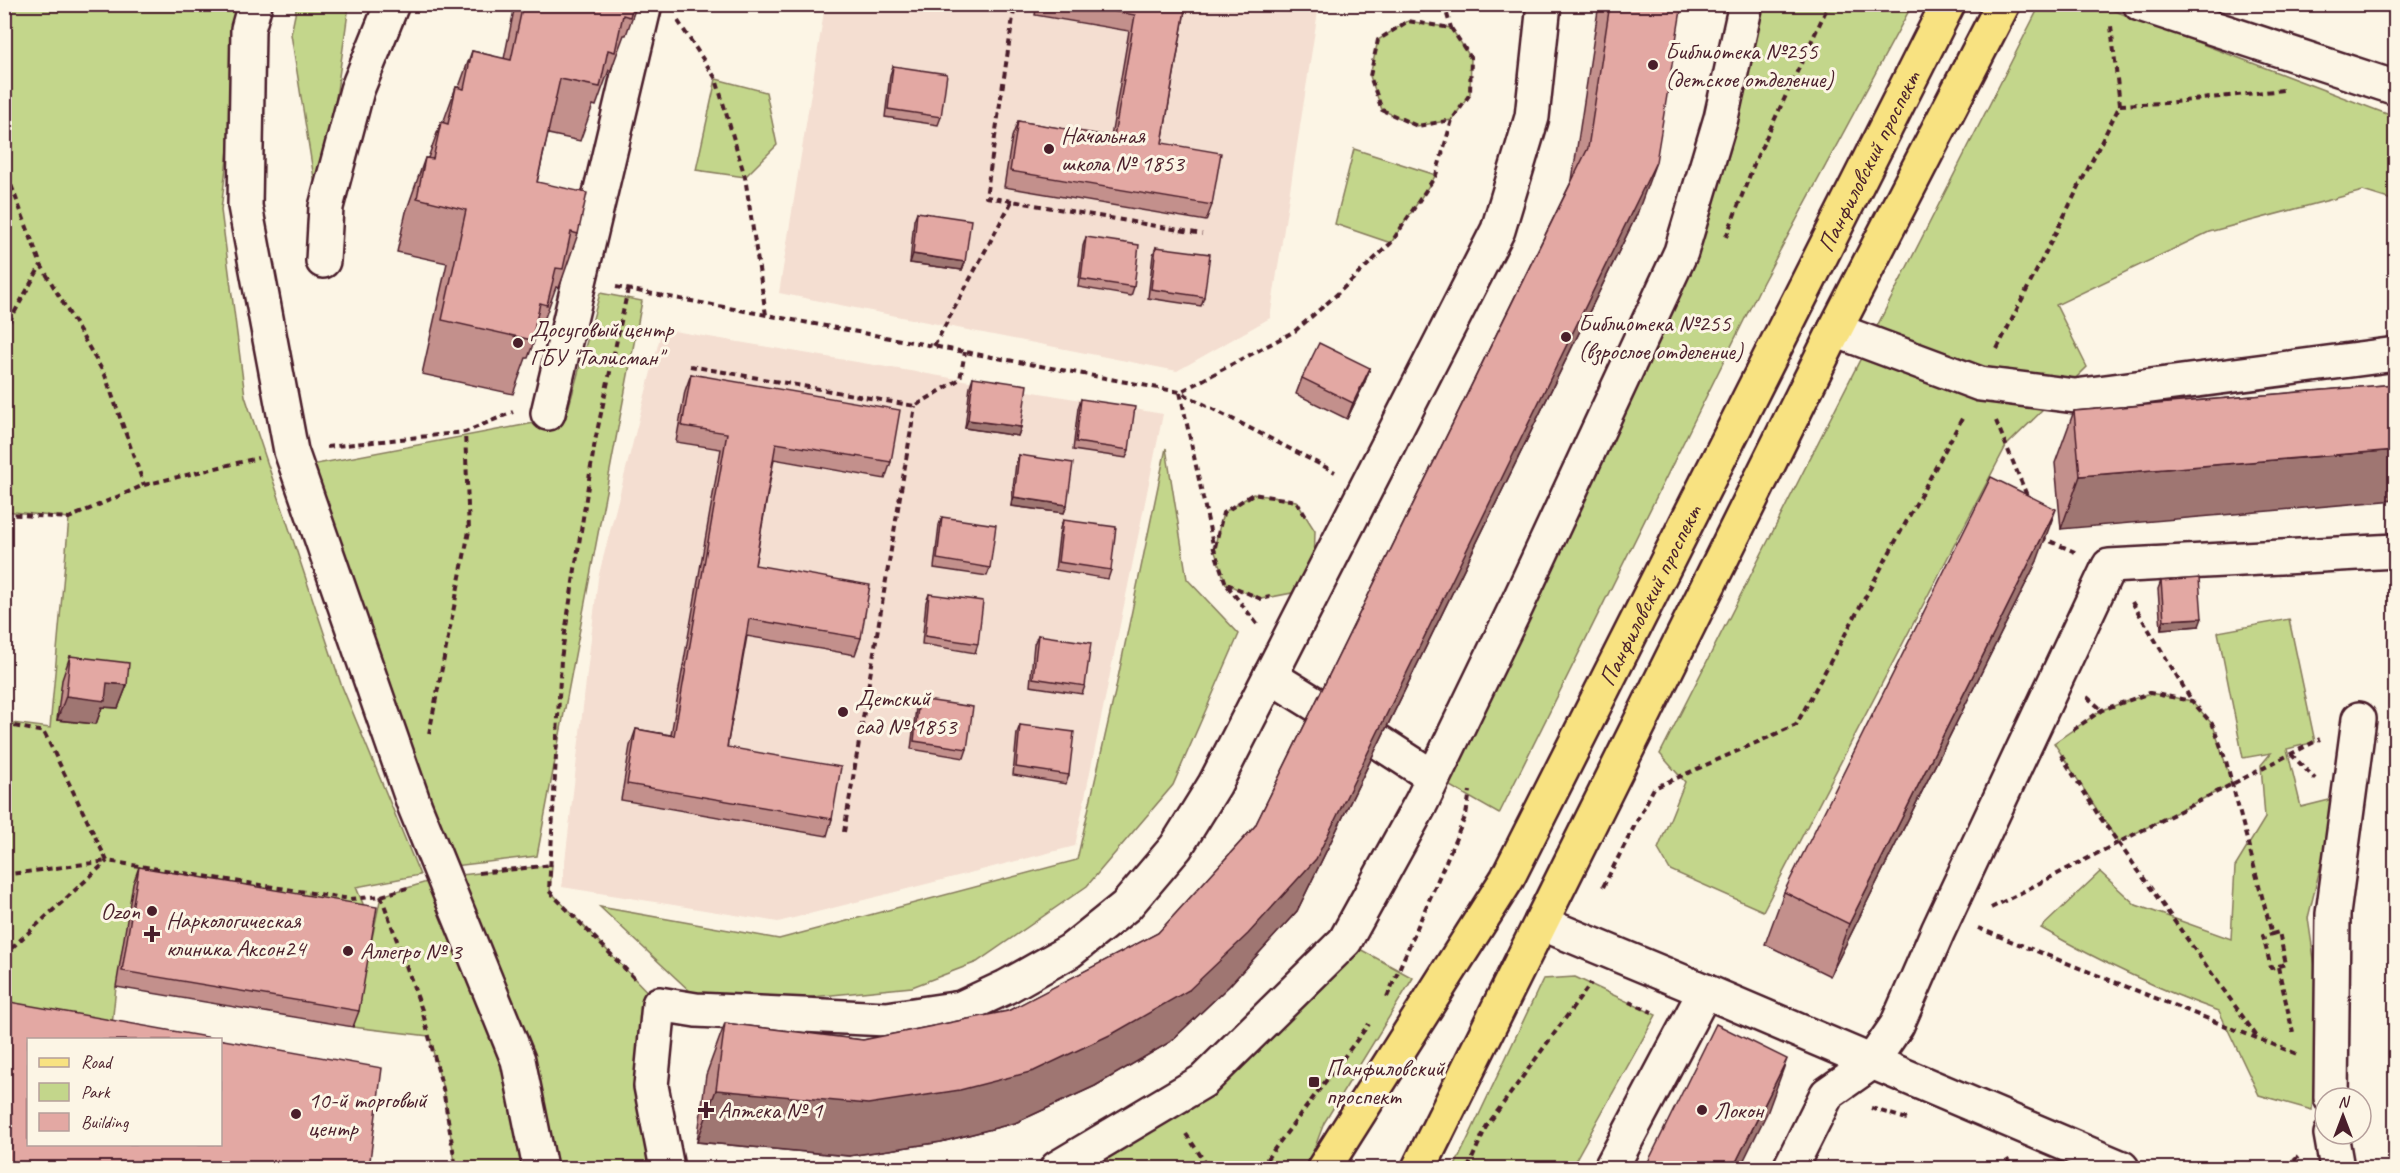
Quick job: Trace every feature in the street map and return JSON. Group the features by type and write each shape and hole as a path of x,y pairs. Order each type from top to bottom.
{"main road":[{"name":"Панфиловский проспект","path":"1324,1168 1507,879 1948,4"},
{"name":"Панфиловский проспект","path":"1419,1168 1834,330 2003,4"}],"street":[{"path":"255,4 248,29 245,206 291,451 415,807 518,1060 540,1168"},
{"path":"324,261 326,207 357,90 392,4"},
{"path":"667,1168 651,1086 659,1004 696,1010 886,1019 961,1008 1006,987 1070,951 1126,906 1176,847 1215,784 1498,231 1532,117 1544,4"},
{"path":"1057,1168 1203,1081 1345,940 1433,777 1517,604 1681,252 1721,118 1746,4"},
{"path":"2140,4 2396,88"},
{"path":"548,413 580,279 659,9"},
{"path":"1834,330 1980,384 2075,396 2396,354"},
{"path":"1790,1168 1827,1094 1871,1063 1897,1025 1935,937 2109,566 2396,551"},
{"path":"1275,666 1320,707"},
{"path":"2331,1086 2333,914 2358,719"},
{"path":"1379,742 1433,777"},
{"path":"1541,924 2122,1168"},
{"path":"1611,1168 1705,991"},
{"path":"2333,1146 2337,1168"}],"path":[{"path":"1015,4 986,197 1202,234"},
{"path":"1180,392 1294,331 1391,243 1436,176 1452,120 1470,94 1470,58 1451,28 1444,4"},
{"path":"659,9 716,79 745,177 766,315"},
{"path":"1603,887 1654,788 1796,725 1980,384 2120,105 2109,16"},
{"path":"1451,28 1408,21 1378,40 1370,76 1382,110 1417,126 1452,120"},
{"path":"2120,105 2165,103 2291,89"},
{"path":"4,166 41,265 105,375 144,485"},
{"path":"4,194 14,194"},
{"path":"934,346 1012,201"},
{"path":"4,332 41,265"},
{"path":"580,279 1180,392 1366,488"},
{"path":"628,289 595,441 561,659 549,891 659,1004"},
{"path":"690,366 915,406 960,379 965,352"},
{"path":"1180,392 1214,549 1226,584 1275,666"},
{"path":"844,832 915,406"},
{"path":"429,737 469,531 465,432"},
{"path":"1214,549 1223,513 1253,494 1296,501 1309,521"},
{"path":"1226,584 1261,599 1279,596"},
{"path":"2068,733 2102,710 2150,693 2193,701 2213,725 2232,784 2272,934"},
{"path":"1984,912 2358,719"},
{"path":"4,724 44,732 107,861"},
{"path":"2060,753 2118,842 2258,1038"},
{"path":"4,956 107,861"},
{"path":"4,875 107,861 350,899 381,896 412,886"},
{"path":"443,877 552,865"},
{"path":"381,896 422,1010 443,1089 456,1168"},
{"path":"1935,937 1963,922 2299,1055 2278,966"},
{"path":"2279,932 2286,964 2271,968 2263,936 2272,934 2279,932"},
{"path":"1468,1168 1486,1127 1590,984 1609,951"},
{"path":"1590,984 1601,989"},
{"path":"1622,999 1687,1028"},
{"path":"1166,1104 1209,1168"}],"shaded area":[{"name":"Начальная школа № 1853","path":"825,5 1319,5 1270,318 1177,371 779,293"},
{"name":"Детский сад № 1853","path":"662,329 1163,414 1075,846 778,922 562,887 598,578"}],"green space":[{"path":"5,5 249,5 242,29 221,210 245,396 341,684 420,875 356,887 371,923 116,987 111,1034 5,1018 5,722 50,728 69,518 5,511"},
{"path":"297,5 349,5 329,148 317,197 291,34"},
{"path":"1728,5 1912,5 1763,282 1499,814 1427,773 1710,175"},
{"path":"2040,5 2099,5 2395,117 2395,201 2363,191 2209,232 2056,305 2087,367 2006,446 1763,911 1670,870 1658,849 1685,782 1660,754"},
{"path":"1408,21 1451,28 1471,58 1470,94 1452,120 1417,126 1382,110 1370,76 1378,40"},
{"path":"716,79 766,92 777,145 745,177 696,170"},
{"path":"1354,149 1436,175 1391,243 1335,224"},
{"path":"600,293 642,301 537,856 446,867 311,465 566,417"},
{"path":"1166,448 1187,579 1239,634 1173,785 1087,886 977,962 912,987 802,998 693,994 600,907 779,939 1077,860"},
{"path":"1253,494 1296,501 1315,531 1314,567 1297,592 1261,599 1226,584 1214,549 1223,513"},
{"path":"2289,619 2315,742 2287,749 2301,807 2337,798 2308,918 2319,994 2312,1110 2259,1095 2219,1011 2128,974 2041,928 2100,872 2136,905 2231,939 2235,867 2265,818 2261,765 2271,753 2243,758 2218,632"},
{"path":"2150,693 2192,701 2213,725 2232,784 2118,842 2054,743 2102,710"},
{"path":"552,865 550,891 659,1004 667,1168 456,1168 443,1089 429,1036 353,1027 381,896 443,877"},
{"path":"1345,941 1413,978 1324,1123 1307,1168 1057,1168 1202,1079"},
{"path":"1575,977 1656,1015 1571,1168 1454,1168 1543,979"}],"building":[{"path":"523,4 633,4 630,17 623,15 615,52 608,50 600,87 560,79 537,182 587,193 578,234 571,232 563,269 556,268 547,305 540,303 532,340 442,320 466,210 417,198 425,158 433,159 441,122 448,124 456,87 464,89 472,51 511,60"},
{"path":"1073,4 1186,4 1162,143 1221,153 1212,205 1010,171 1018,121 1114,137 1135,15"},
{"path":"1610,4 1682,4 1656,162 1316,859 1248,934 1189,990 1114,1033 1034,1071 960,1090 868,1104 716,1090 725,1023 863,1040 1008,1011 1158,933 1255,826 1588,148"},
{"path":"893,66 947,74 941,117 888,109"},
{"path":"917,212 971,220 965,262 913,254"},
{"path":"1086,237 1139,245 1134,287 1081,279"},
{"path":"1156,247 1210,254 1204,297 1151,289"},
{"path":"1319,343 1370,368 1353,403 1302,378"},
{"path":"691,374 900,410 891,462 776,443 755,565 870,585 861,638 749,619 727,747 841,767 832,819 627,784 636,729 674,736 727,433 682,426"},
{"path":"973,377 1027,385 1021,427 968,420"},
{"path":"2396,384 2396,450 2080,476 2074,411"},
{"path":"1081,399 1135,407 1129,450 1076,442"},
{"path":"1019,455 1073,463 1067,505 1014,497"},
{"path":"1991,477 2056,509 1849,924 1784,892"},
{"path":"942,517 996,525 990,568 937,559"},
{"path":"1063,520 1116,527 1111,570 1058,562"},
{"path":"2199,578 2202,618 2164,620 2161,581"},
{"path":"929,594 983,601 978,644 925,636"},
{"path":"1038,635 1091,643 1085,686 1033,678"},
{"path":"70,656 129,663 127,685 107,683 105,701 66,696"},
{"path":"919,699 973,707 967,749 914,741"},
{"path":"1020,725 1074,732 1069,775 1016,767"},
{"path":"139,867 377,907 359,1011 122,971"},
{"name":"10-й торговый центр","path":"4,1001 213,1038 27,1038 27,1146 222,1146 222,1040 382,1068 369,1168 4,1168"},
{"path":"1716,1024 1787,1059 1733,1168 1645,1168"}],"place":[{"name":"Библиотека №255 (детское отделение)","path":"1653,65"},
{"name":"Начальная школа № 1853","path":"1049,149"},
{"name":"Библиотека №255 (взрослое отделение)","path":"1566,337"},
{"name":"Досуговый центр ГБУ \"Талисман\"","path":"518,343"},
{"name":"Детский сад № 1853","path":"843,712"},
{"name":"Ozon","path":"152,911"},
{"name":"Наркологическая клиника Аксон24","path":"152,934"},
{"name":"Аллегро № 3","path":"348,951"},
{"name":"Панфиловский проспект","path":"1314,1082"},
{"name":"Аптека № 1","path":"706,1110"},
{"name":"Локон","path":"1702,1110"},
{"name":"10-й торговый центр","path":"296,1114"}]}
